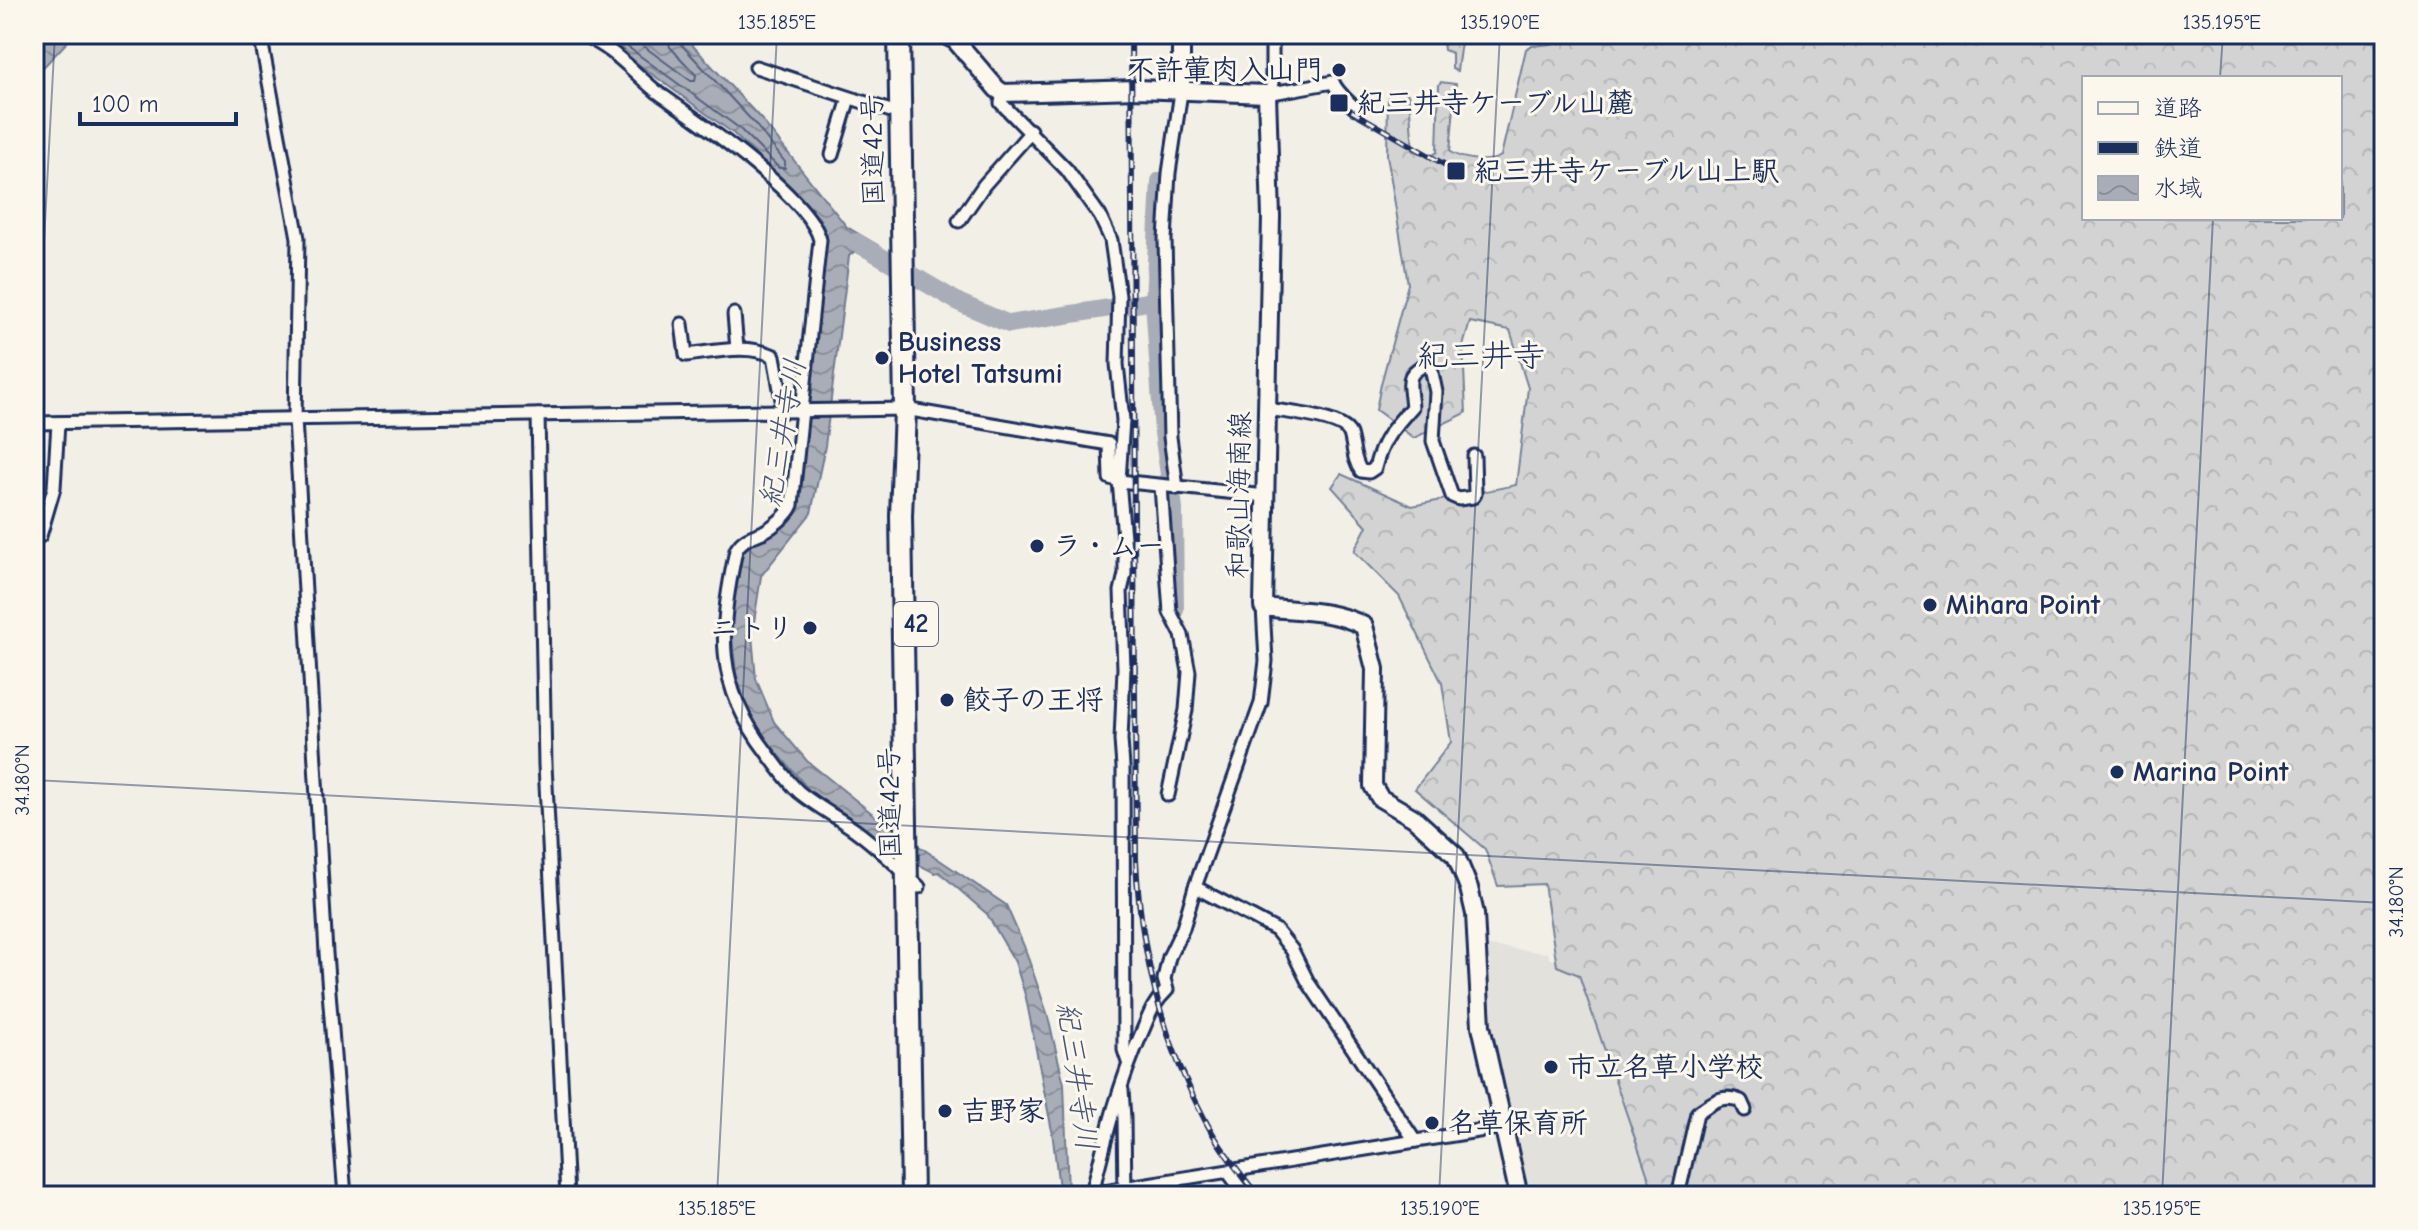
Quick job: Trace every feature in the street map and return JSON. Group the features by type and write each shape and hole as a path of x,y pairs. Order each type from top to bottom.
{"highway":[{"name":"国道42号","path":"899,34 905,409 901,516 924,1196"},
{"path":"899,58 912,34"},
{"name":"国道42号","path":"912,1196 913,875"}],"main road":[{"path":"1181,34 1181,92"},
{"path":"950,35 997,89 1006,93 1137,89 1269,93"},
{"name":"和歌山海南線","path":"1269,93 1271,217 1263,607 1324,614 1354,620 1364,626 1375,669 1373,786 1380,798 1414,818 1456,856 1469,888 1475,914 1481,1026 1519,1196"}],"street":[{"path":"260,34 298,238 295,419 326,953 345,1196"},
{"path":"582,34 609,50 653,88 748,159 800,208 817,229 820,240 804,410 790,510 764,531 741,542 736,550 726,618 725,668 748,728 798,791 913,875"},
{"path":"1272,34 1269,93 1333,82 1355,108"},
{"path":"756,67 900,114"},
{"path":"1177,488 1170,437 1165,239 1169,173 1181,92"},
{"path":"959,221 984,185 1029,134 1031,127 1008,102 1006,93"},
{"path":"832,155 849,98"},
{"path":"1029,134 1067,170 1100,216 1111,240 1119,296 1117,364 1123,438 1119,506 1125,549 1121,591 1124,668 1121,740 1124,1050 1128,1062"},
{"path":"734,314 737,349"},
{"path":"682,324 686,355 737,349 765,351 774,356 784,411"},
{"path":"1267,409 1339,422 1349,431 1356,464 1361,471 1369,472 1375,468 1388,434 1412,407 1409,376 1414,369 1430,363 1436,392 1433,441 1452,496 1466,499 1475,494 1474,456"},
{"path":"34,423 905,409 1109,444 1110,478 1119,481 1266,496"},
{"path":"538,415 545,765 567,1196"},
{"path":"40,536 39,520 54,488 58,423"},
{"path":"1161,486 1170,612 1182,635 1189,672 1186,710 1168,795"},
{"path":"1092,1193 1112,1107 1151,1008 1167,990 1164,979 1169,957 1183,928 1261,703 1266,661 1263,607"},
{"path":"1195,887 1276,930 1415,1141"},
{"path":"1121,1085 1125,1192"},
{"path":"1675,1196 1680,1187 1697,1113 1719,1098 1732,1097 1741,1101 1745,1110"},
{"path":"1073,1196 1125,1192 1503,1127"},
{"path":"1228,1172 1246,1196"}],"shaded area":[{"path":"1481,945 1548,953 1549,959 1570,962 1598,1003 1654,1154 1648,1189 1643,1196 1525,1196 1489,1047"}],"green space":[{"path":"1437,34 1462,34 1457,71 1452,69 1452,53 1444,50 1443,43 1438,43"},
{"path":"1567,34 2384,34 2384,1196 1647,1196 1652,1188 1579,975 1557,966 1544,884 1498,886 1485,849 1415,789 1451,742 1442,683 1399,596 1354,551 1367,526 1332,487 1341,474 1412,506 1516,485 1528,388 1510,330 1470,322 1463,346 1466,413 1414,438 1376,410 1408,284 1387,155 1388,97 1391,93 1406,92 1409,96 1413,151 1433,155 1437,152 1439,85 1441,82 1456,84 1450,152 1476,160 1496,158 1501,156 1526,49 1561,43"}],"water":[{"path":"34,34 87,34 69,40 34,77"},
{"path":"597,34 682,34 761,119 847,227 879,246 874,261 855,251 849,256 825,446 811,513 761,576 752,635 756,679 774,722 807,761 879,819 1006,905 1047,1013 1064,1084 1068,1191 1059,1188 1052,1131 1026,998 1015,962 987,914 939,872 935,873 888,849 809,790 768,742 746,707 736,673 730,619 743,551 796,514 827,236 820,219 734,134"}],"waterway":[{"path":"1160,181 1154,301 1163,433 1174,508 1175,610"},
{"path":"856,242 960,303 1009,324 1154,301"},
{"path":"1175,610 1187,630 1191,654"}],"railway":[{"path":"1131,34 1138,894 1148,961 1177,1058 1211,1130 1258,1196"},
{"path":"1336,102 1454,170"}],"place":[{"name":"不許葷肉入山門","path":"1339,70"},
{"name":"紀三井寺ケーブル山麓","path":"1339,103"},
{"name":"紀三井寺ケーブル山上駅","path":"1456,171"},
{"name":"Business Hotel Tatsumi","path":"882,358"},
{"name":"ラ・ムー","path":"1037,546"},
{"name":"Mihara Point","path":"1930,605"},
{"name":"ニトリ","path":"810,628"},
{"name":"餃子の王将","path":"947,700"},
{"name":"Marina Point","path":"2117,772"},
{"name":"市立名草小学校","path":"1551,1067"},
{"name":"吉野家","path":"945,1111"},
{"name":"名草保育所","path":"1432,1123"}],"district":[{"name":"紀三井寺","path":"1481,355"}],"water label":[{"name":"紀三井寺川","path":"783,433"},
{"name":"紀三井寺川","path":"1077,1076"}]}
